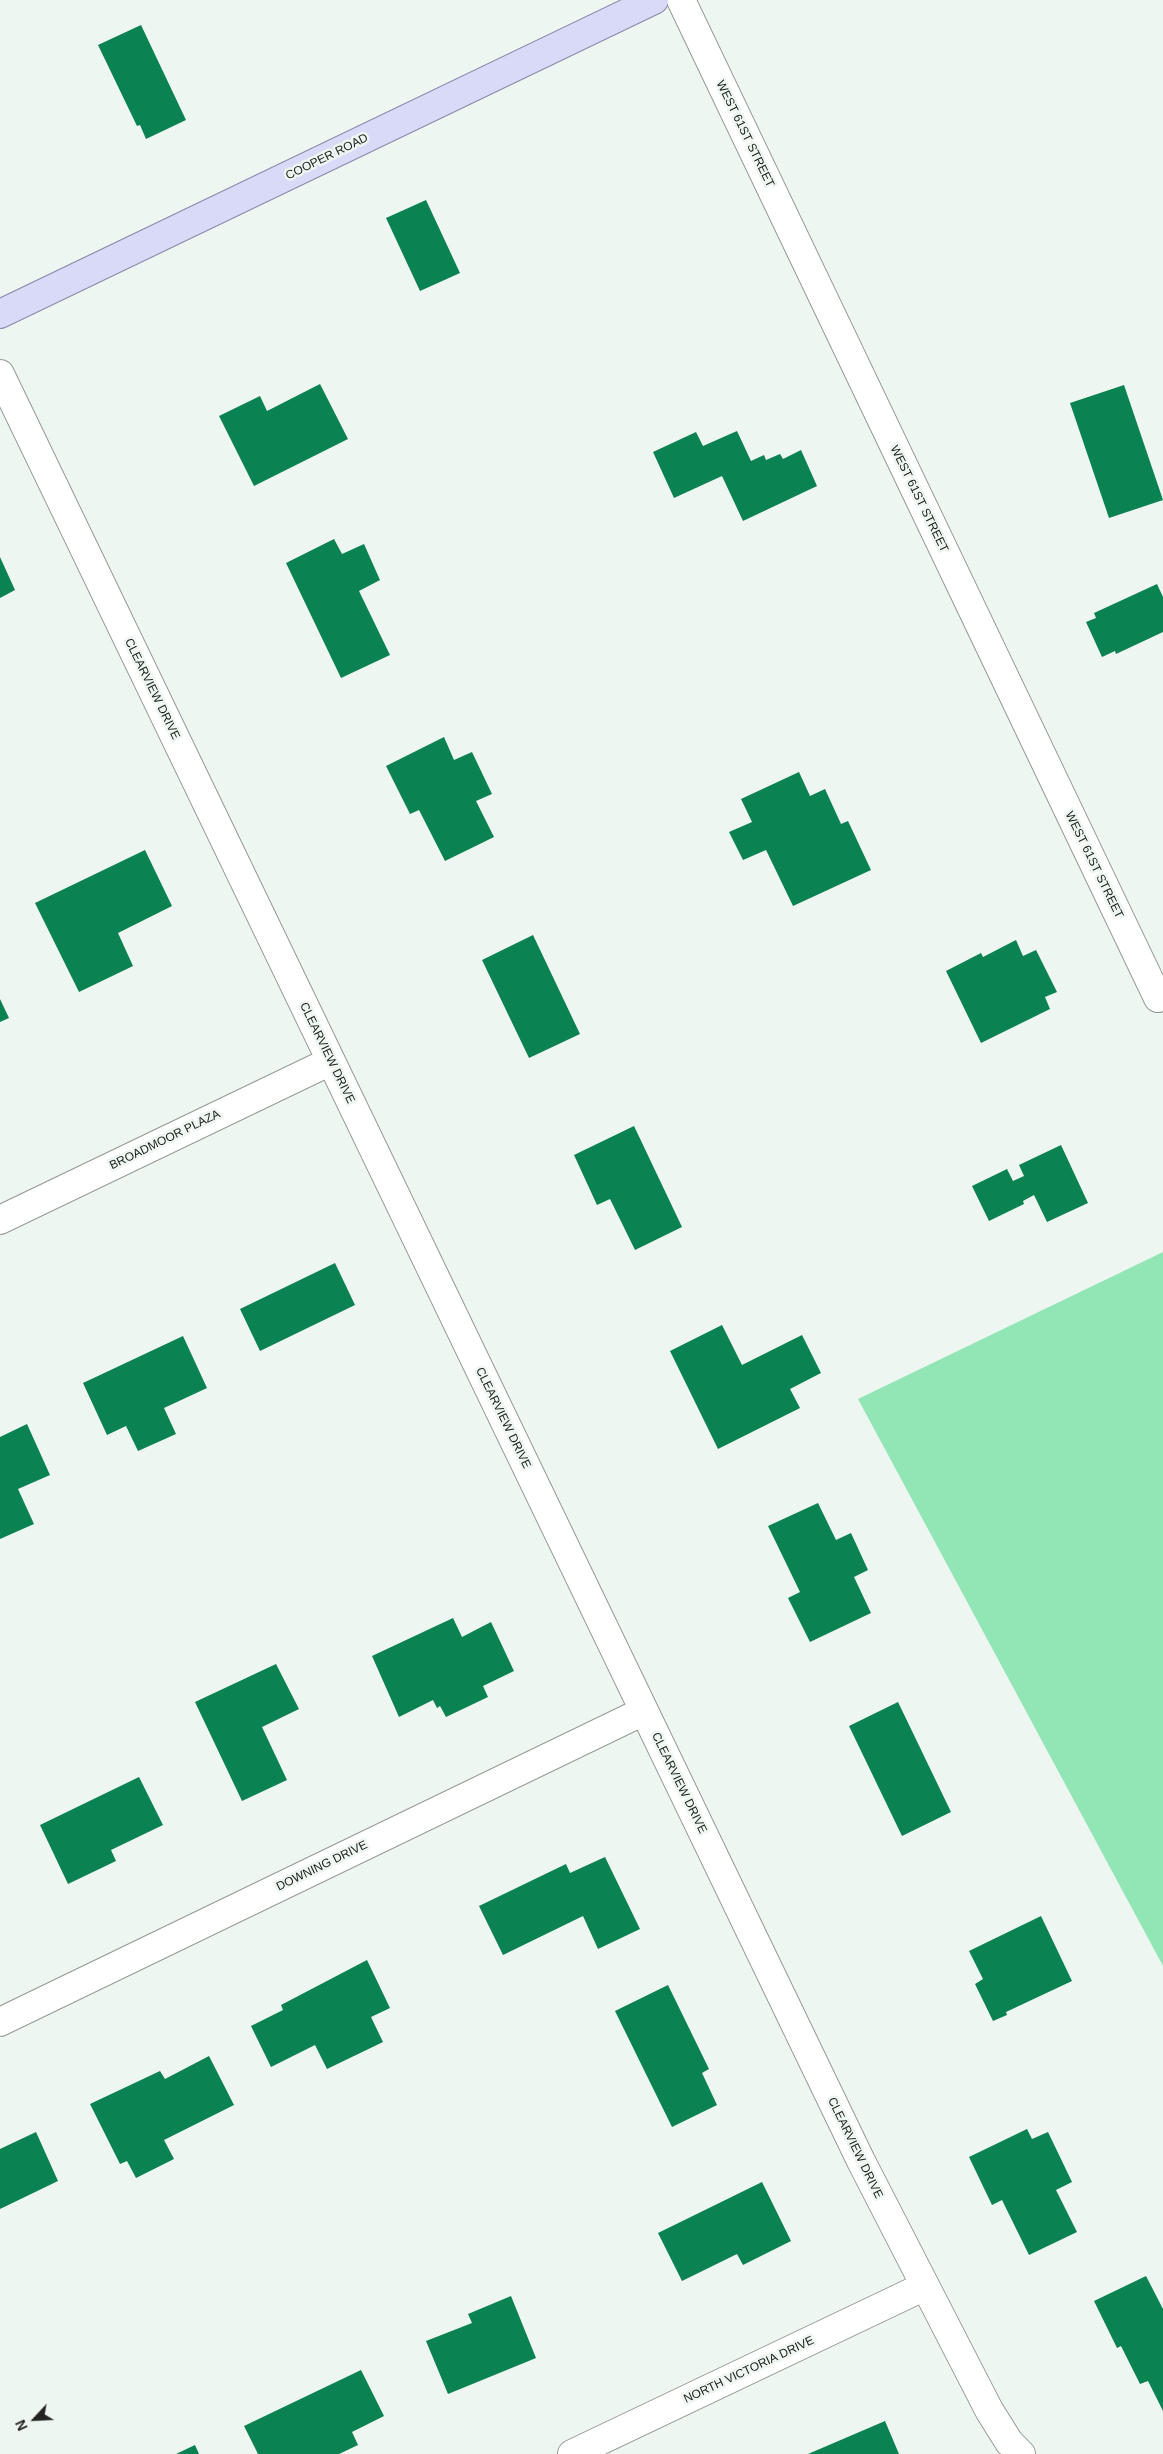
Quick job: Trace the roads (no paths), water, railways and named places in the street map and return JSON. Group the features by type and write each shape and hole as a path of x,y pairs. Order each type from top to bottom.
{"main road":[{"name":"COOPER ROAD","path":"0,314 654,0"}],"street":[{"name":"WEST 61ST STREET","path":"681,0 1158,998"},
{"name":"CLEARVIEW DRIVE","path":"0,374 862,2161 989,2410 1009,2442 1021,2454"},
{"name":"BROADMOOR PLAZA","path":"0,1220 331,1061"},
{"name":"DOWNING DRIVE","path":"0,2022 644,1711"},
{"name":"NORTH VICTORIA DRIVE","path":"572,2454 925,2286"}]}
